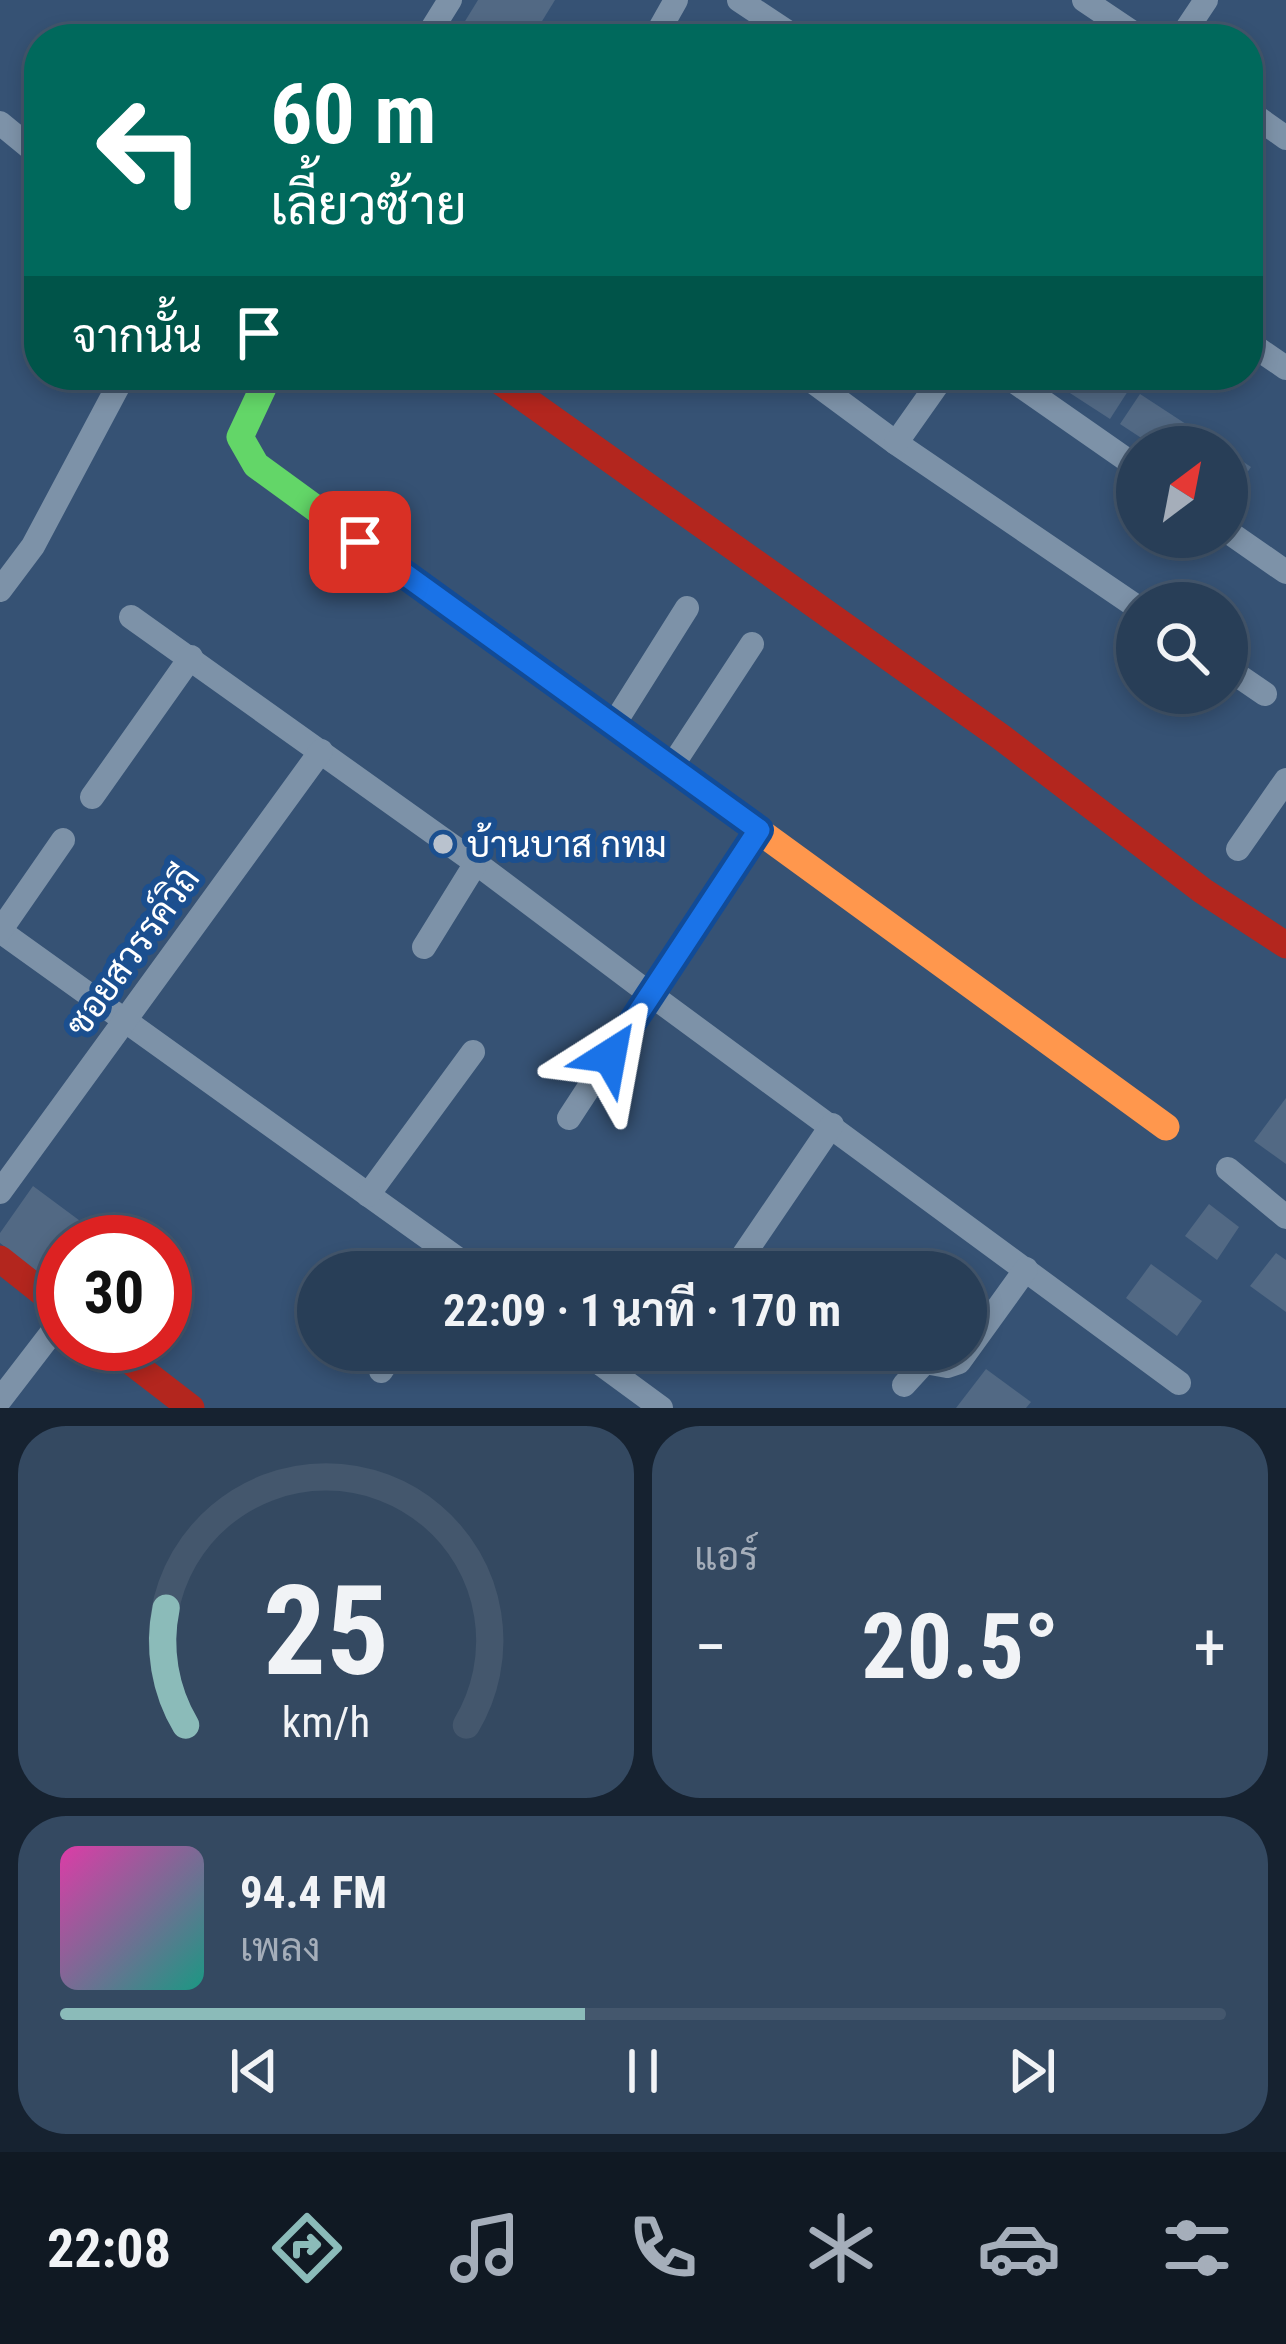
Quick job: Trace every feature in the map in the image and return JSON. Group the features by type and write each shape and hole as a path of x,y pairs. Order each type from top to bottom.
{"street":[{"path":"739,0 775,24"},
{"path":"1084,0 1120,24"},
{"path":"0,590 33,546 116,390"},
{"path":"262,390 240,437 256,465 1166,1127"},
{"path":"512,390 1000,737 1203,891 1286,945"},
{"path":"824,390 1116,593"},
{"path":"896,443 933,390"},
{"path":"1027,390 1116,452"},
{"path":"1248,546 1286,572"},
{"path":"614,724 687,608"},
{"path":"131,617 476,863 1179,1383"},
{"path":"671,766 752,644"},
{"path":"92,797 191,657"},
{"path":"1248,682 1265,694"},
{"name":"ซอยสวรรค์วิถี","path":"0,1192 321,751"},
{"path":"1238,849 1286,780"},
{"path":"569,1118 759,830"},
{"path":"63,840 0,931 440,1251"},
{"path":"424,947 476,863"},
{"path":"368,1195 472,1052"},
{"path":"746,1251 832,1125"},
{"path":"1228,1169 1282,1207"},
{"path":"0,1259 36,1288"},
{"path":"904,1384 925,1363 947,1366 959,1362 1025,1269"},
{"path":"0,1400 36,1353"},
{"path":"143,1371 191,1408"},
{"path":"611,1371 661,1408"}],"building":[{"path":"478,0 555,0 540,24 463,24"},
{"path":"1065,390 1126,390 1110,419"},
{"path":"1140,394 1189,426 1123,426 1120,424"},
{"path":"1286,1098 1286,1164 1254,1141"},
{"path":"33,1186 72,1215 36,1215 36,1271 0,1243 0,1233"},
{"path":"1209,1204 1239,1227 1217,1260 1185,1236"},
{"path":"1276,1253 1286,1260 1286,1312 1250,1286"},
{"path":"1151,1264 1202,1301 1177,1336 1126,1298"},
{"path":"987,1370 1031,1402 1026,1408 956,1408"}],"traffic: fast":[{"path":"262,390 240,437 256,465 583,703"}],"traffic: slow":[{"path":"583,703 1166,1127"}],"traffic: jam":[{"path":"512,390 1001,737 1203,891 1286,945"},
{"path":"0,1259 36,1288"},
{"path":"143,1371 191,1408"}],"place":[{"name":"บ้านบาส กทม","path":"443,844"}],"route":[{"path":"360,542 759,830 610,1056"}]}
